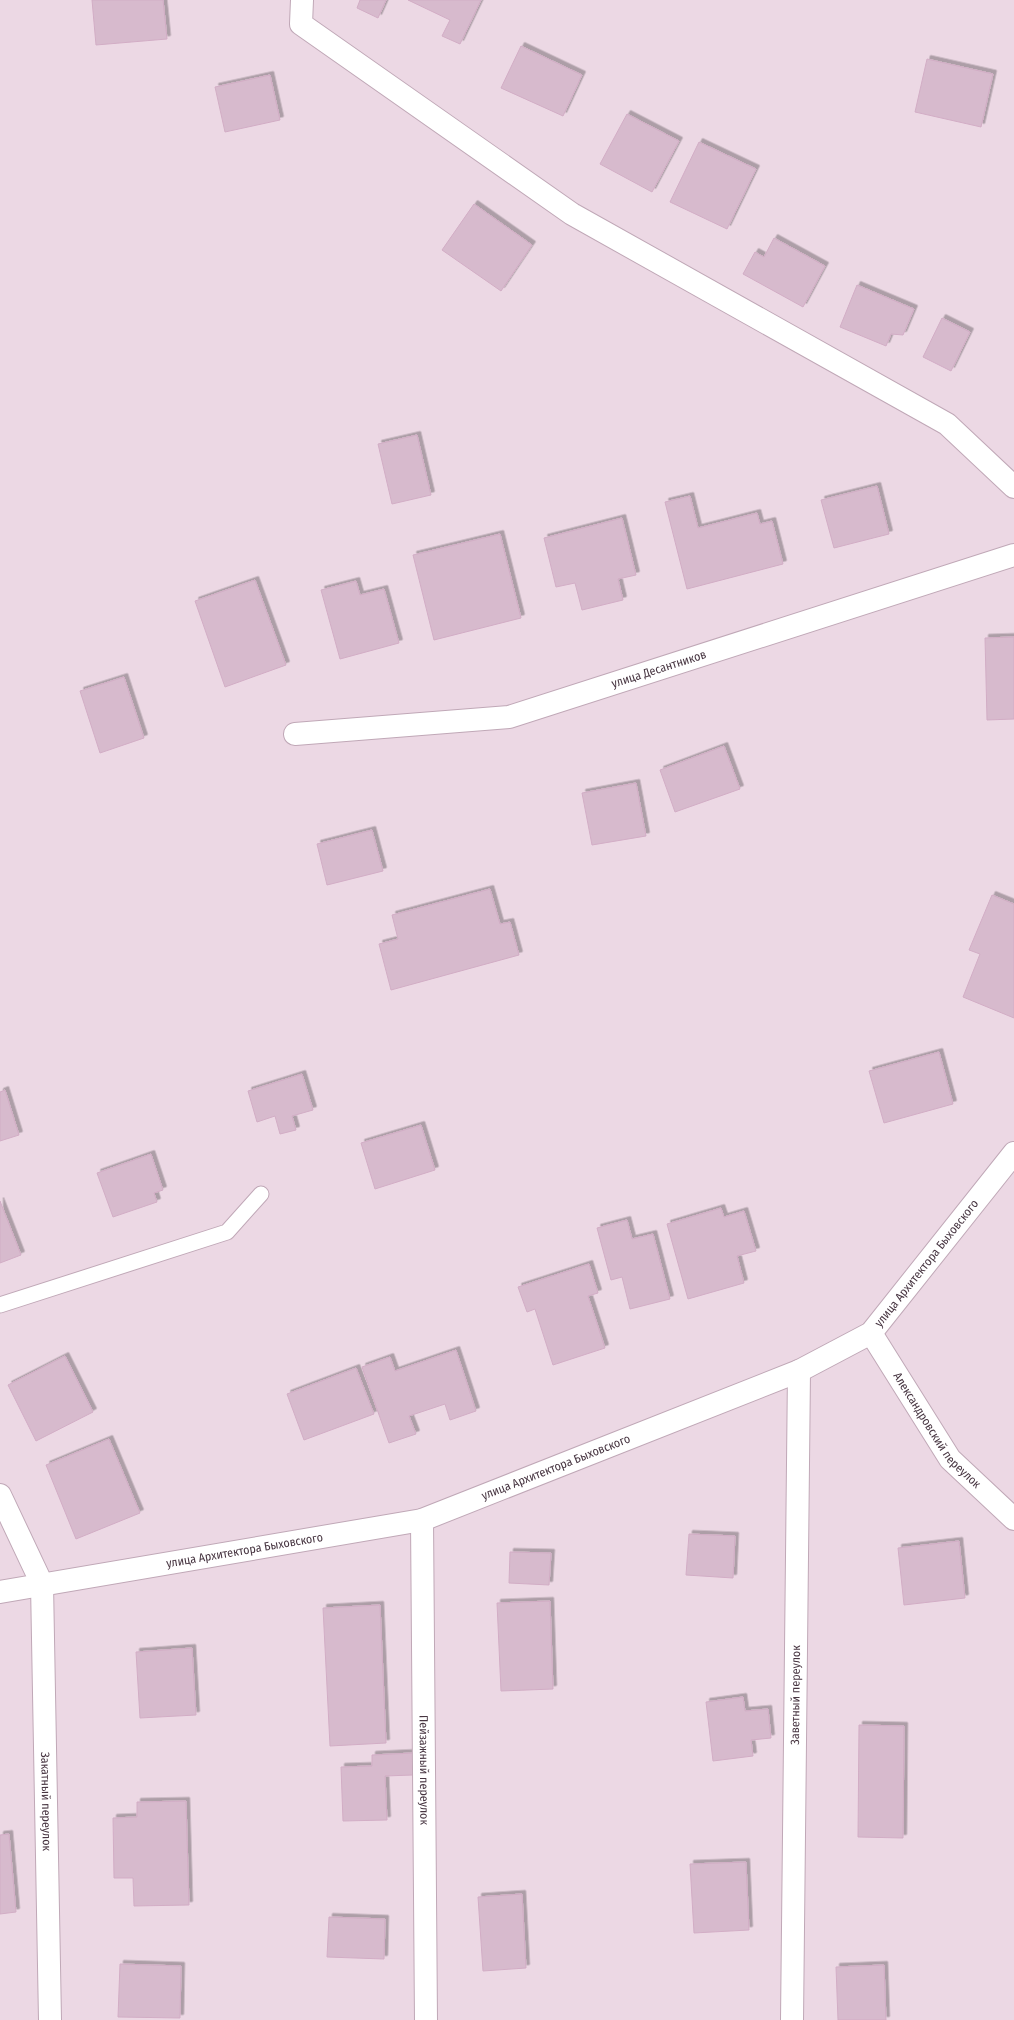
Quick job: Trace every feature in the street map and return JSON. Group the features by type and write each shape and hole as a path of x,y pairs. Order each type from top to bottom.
{"street":[{"path":"302,0 301,24 572,214 946,424 1014,487"},
{"name":"улица Десантников","path":"295,734 509,717 1014,555"},
{"name":"улица Архитектора Быховского","path":"0,1592 422,1520 799,1371 871,1333 1014,1153"},
{"name":"Александровский переулок","path":"871,1333 950,1459 1014,1519"},
{"name":"Заветный переулок","path":"792,2020 799,1371"},
{"path":"0,1495 42,1584"},
{"name":"Пейзажный переулок","path":"422,1520 426,2020"},
{"name":"Закатный переулок","path":"42,1584 50,2020"}],"lane":[{"path":"0,1305 227,1232 261,1194"}],"shaded area":[{"path":"0,0 1014,0 1014,2020 0,2020"}],"building":[{"path":"92,0 163,0 167,39 96,45"},
{"path":"360,0 386,0 378,18 357,8"},
{"path":"408,0 481,0 460,44 442,36 450,20"},
{"path":"521,46 582,75 563,116 501,88"},
{"path":"927,59 993,74 981,127 915,112"},
{"path":"270,75 280,120 225,132 215,87"},
{"path":"627,114 679,141 652,192 600,164"},
{"path":"699,142 756,169 727,229 670,202"},
{"path":"474,204 532,245 501,291 442,250"},
{"path":"774,238 825,266 803,307 743,274 755,252 764,257"},
{"path":"857,285 914,309 903,335 891,334 886,346 840,327"},
{"path":"942,318 970,332 951,371 923,357"},
{"path":"417,435 431,495 392,504 378,444"},
{"path":"877,486 889,534 834,548 821,500"},
{"path":"690,496 698,528 757,513 760,524 772,521 783,564 687,589 665,502"},
{"path":"622,518 636,575 618,579 623,600 582,610 575,583 556,587 544,538"},
{"path":"500,534 521,618 434,640 413,555"},
{"path":"255,580 286,665 225,687 195,601"},
{"path":"356,581 360,595 384,589 399,643 340,659 321,590"},
{"path":"1014,637 1014,719 987,720 985,638"},
{"path":"124,677 144,738 100,753 80,691"},
{"path":"724,746 740,789 675,812 660,770"},
{"path":"636,783 646,836 592,845 582,793"},
{"path":"372,830 383,871 327,885 317,844"},
{"path":"490,889 500,924 510,922 519,955 391,990 379,944 398,939 392,915"},
{"path":"992,895 1014,904 1014,1018 963,997 980,954 969,950"},
{"path":"939,1052 953,1104 884,1123 869,1071"},
{"path":"302,1074 313,1110 292,1116 296,1130 280,1134 275,1116 257,1122 248,1091"},
{"path":"5,1090 19,1135 0,1141 0,1092"},
{"path":"421,1125 435,1170 375,1189 361,1143"},
{"path":"151,1154 163,1190 154,1193 157,1202 113,1217 97,1173"},
{"path":"0,1201 21,1255 0,1263"},
{"path":"721,1208 724,1217 744,1211 756,1251 737,1256 744,1283 688,1299 667,1224"},
{"path":"627,1220 632,1239 653,1234 670,1299 630,1309 622,1277 611,1280 597,1228"},
{"path":"589,1264 598,1293 588,1296 605,1348 553,1365 535,1309 527,1312 518,1287"},
{"path":"456,1350 476,1411 450,1420 445,1404 409,1416 416,1434 389,1443 362,1367 390,1357 395,1371"},
{"path":"65,1356 93,1412 36,1441 8,1385"},
{"path":"356,1368 374,1414 304,1440 287,1394"},
{"path":"109,1439 140,1513 76,1539 46,1465"},
{"path":"689,1534 735,1536 733,1578 686,1575"},
{"path":"959,1541 965,1598 904,1605 898,1548"},
{"path":"510,1552 551,1553 549,1585 509,1583"},
{"path":"550,1601 553,1689 501,1691 497,1603"},
{"path":"380,1605 386,1743 330,1746 323,1608"},
{"path":"192,1648 196,1715 140,1718 136,1652"},
{"path":"743,1697 745,1711 768,1709 771,1738 751,1740 753,1756 713,1761 706,1702"},
{"path":"859,1725 904,1726 903,1838 858,1837"},
{"path":"413,1753 413,1775 385,1776 387,1820 343,1821 341,1767 372,1766 372,1755"},
{"path":"186,1801 189,1905 134,1906 133,1878 114,1878 113,1818 137,1817 137,1802"},
{"path":"9,1834 16,1912 0,1914 0,1835"},
{"path":"746,1862 749,1930 694,1933 690,1864"},
{"path":"522,1894 526,1968 483,1971 478,1897"},
{"path":"329,1917 385,1919 384,1959 327,1957"},
{"path":"120,1964 181,1966 180,2018 118,2017"},
{"path":"884,1965 886,2020 838,2020 836,1967"}]}
